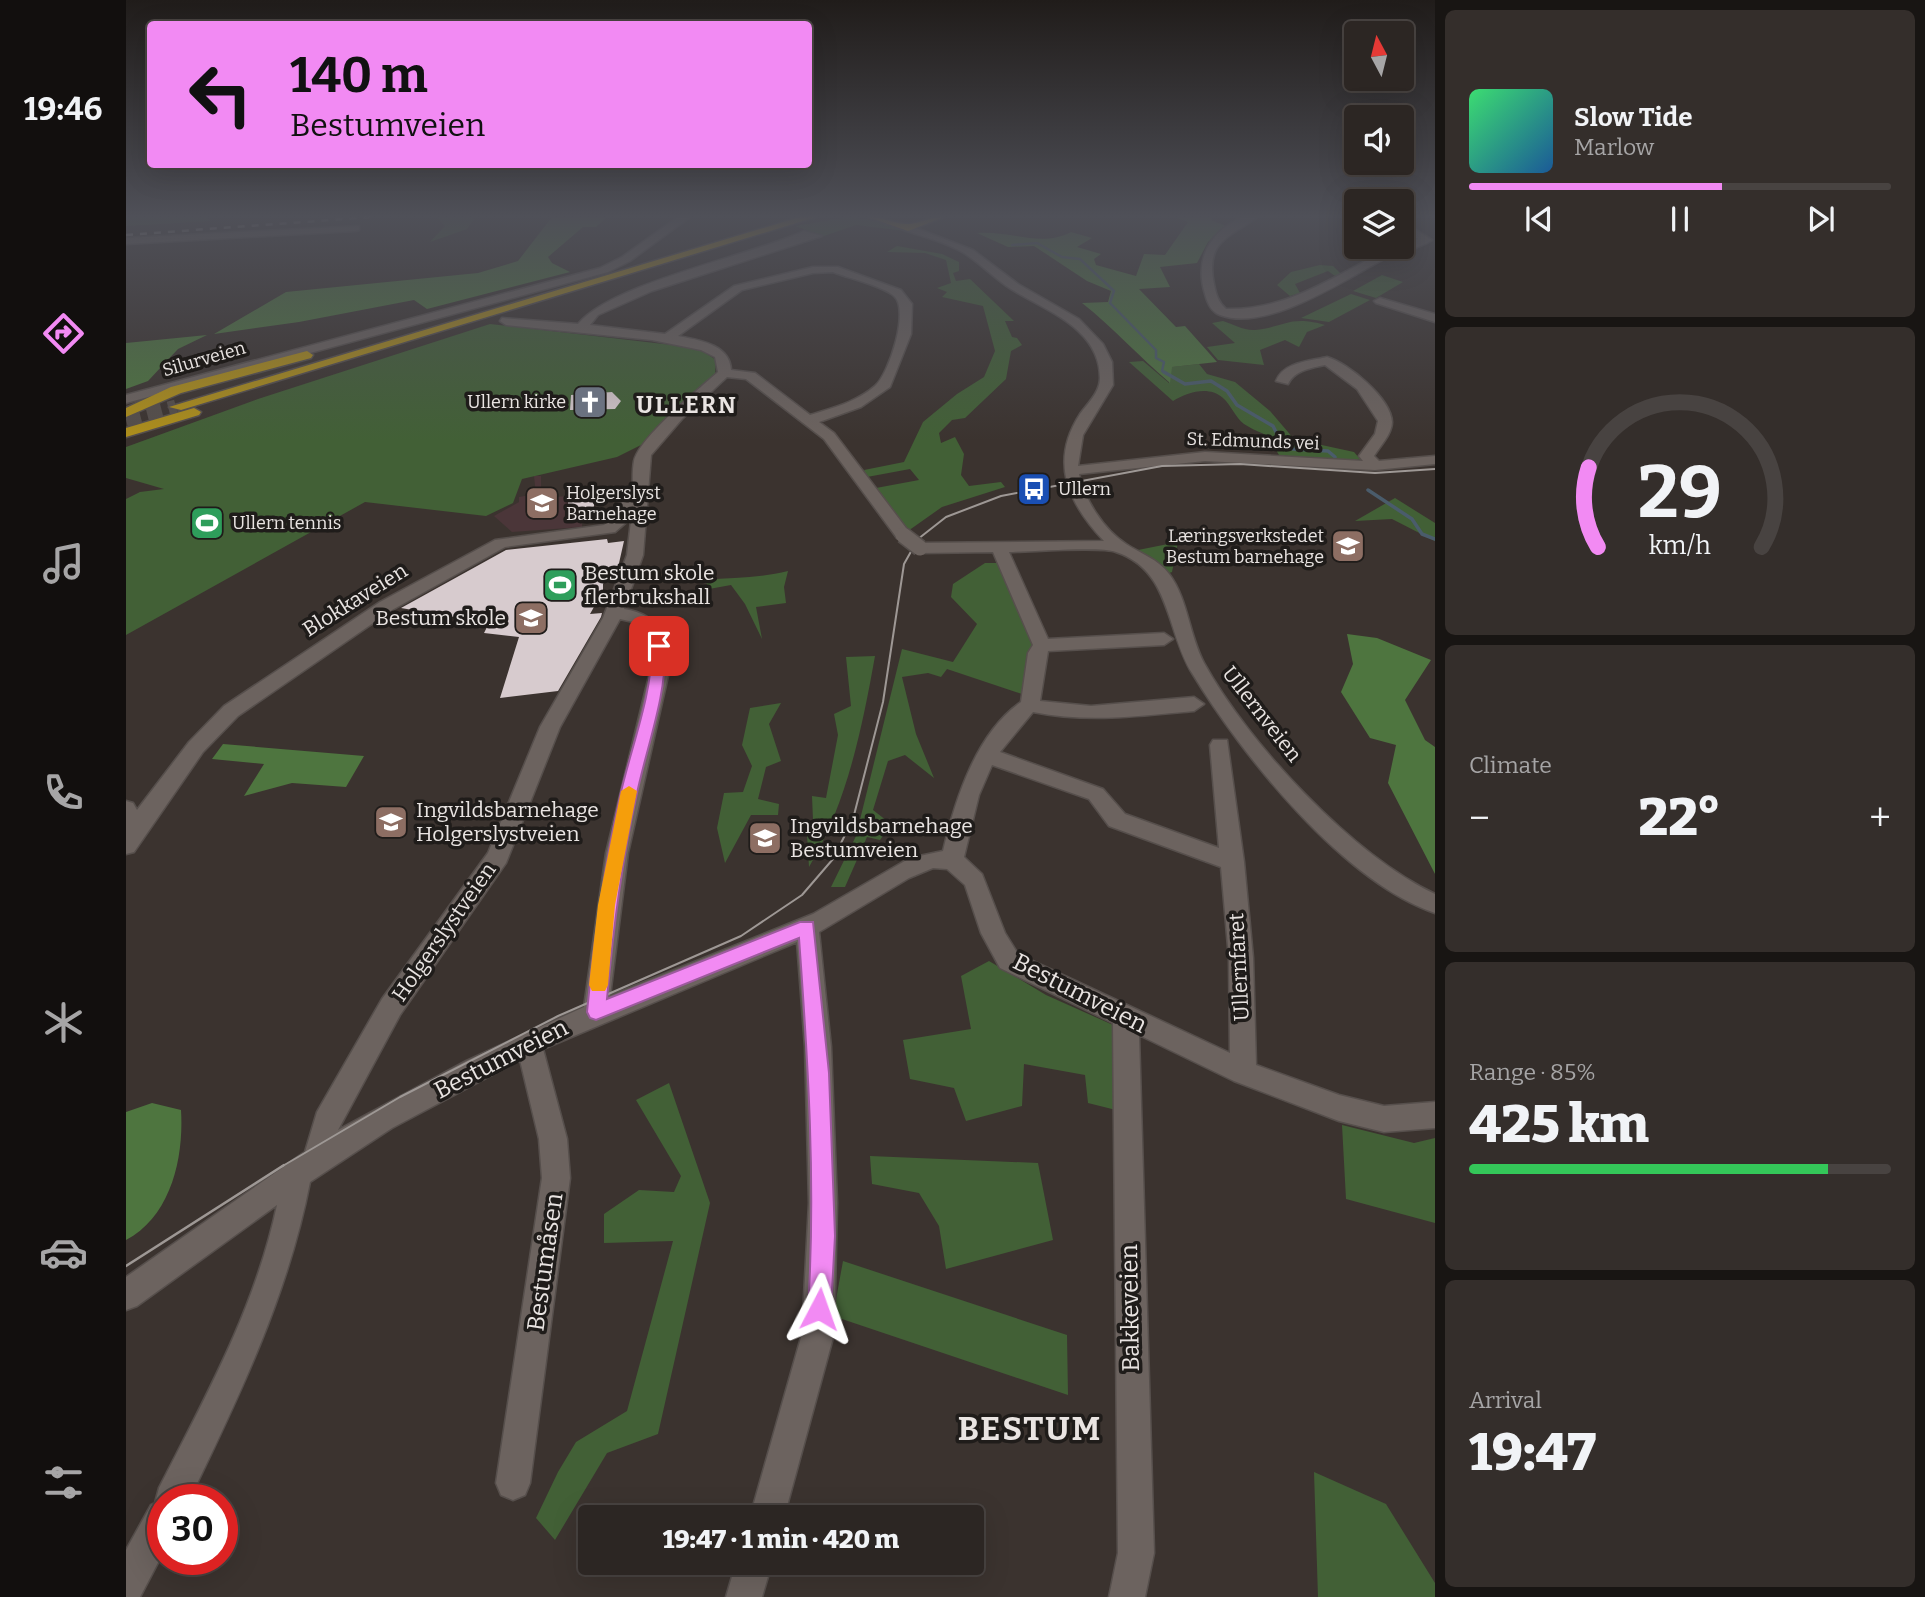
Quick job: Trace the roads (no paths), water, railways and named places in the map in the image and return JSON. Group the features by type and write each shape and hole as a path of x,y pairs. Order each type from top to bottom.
{"highway":[{"path":"520,306 175,403 546,292"},
{"path":"126,433 567,292"},
{"path":"126,413 150,400 185,387 418,330"}],"street":[{"name":"Silurveien","path":"126,399 524,292"},
{"path":"580,329 594,312 642,292"},
{"path":"666,339 733,292"},
{"path":"810,420 856,404 883,387 905,334 906,304 896,292"},
{"path":"1024,292 1070,316 1096,345 1107,380 1103,393 1072,443 1068,456 1069,471"},
{"path":"1210,292 1213,303 1223,312 1262,310 1320,292"},
{"path":"1380,301 1435,318"},
{"path":"506,321 706,346 718,353 724,361 724,373 750,376 810,420 836,443 903,535 920,548 1118,546"},
{"path":"1283,381 1285,375 1292,370 1327,361 1352,376 1371,395 1385,421 1382,435 1366,456 1375,466"},
{"name":"Holgerslystveien","path":"179,1484 242,1353 288,1218 327,1121 391,1007 498,857 550,727 596,651 614,613 635,555 641,497 641,462 644,454 677,416 724,373"},
{"name":"St. Edmunds vei","path":"1069,471 1142,460 1198,457 1375,466 1435,460"},
{"name":"Ullernveien","path":"1069,471 1088,513 1118,546 1138,556 1165,580 1183,638 1199,670 1237,724 1283,778 1363,861 1408,893 1435,904"},
{"name":"Blokkaveien","path":"129,828 222,719 301,660 386,606 501,543 609,529 622,519 624,502 641,497"},
{"path":"1000,549 1042,645"},
{"path":"596,1012 607,905 628,798 659,669 659,646 653,632 639,617 614,613"},
{"path":"1042,645 1164,639"},
{"path":"1030,705 1037,653 1042,645"},
{"path":"952,861 968,790 987,755 1020,711 1030,705 1060,713 1094,713 1194,704"},
{"name":"Ullernfaret","path":"1220,746 1241,958 1242,1072"},
{"path":"987,755 1096,794 1117,820 1233,862"},
{"name":"Bestumveien","path":"126,1295 307,1167 425,1097 596,1012 807,927 841,911 916,863 932,859 952,861 968,870 976,883 992,932 1009,961 1242,1072 1339,1108 1384,1119 1435,1115"},
{"path":"770,1505 818,1334 823,1214 817,1025 807,927"},
{"name":"Bakkeveien","path":"1126,1018 1136,1553 1126,1597"},
{"name":"Bestumåsen","path":"513,1483 556,1178 553,1139 529,1043"},
{"path":"126,1586 147,1547"},
{"path":"744,1597 750,1575"}],"waterway":[{"path":"1114,292 1110,303 1156,350 1156,358 1164,362 1162,371 1167,374"},
{"path":"1164,372 1185,384 1211,381 1227,391 1237,405 1273,426 1282,444 1293,449 1328,451 1335,457"},
{"path":"1368,490 1412,519 1422,534 1435,539"}],"tunnel":[{"path":"126,420 176,407"}],"tram line":[{"path":"281,1167 400,1097 558,1016 741,936 802,895 833,859 853,819 883,702 904,564 918,539 946,517 1001,496 1162,466 1240,464 1375,473 1435,469"},
{"path":"126,1266 284,1165"}],"place":[{"name":"Ullern kirke","path":"590,402"},
{"name":"Ullern","path":"1034,489"},
{"name":"Holgerslyst Barnehage","path":"542,503"},
{"name":"Ullern tennis","path":"207,523"},
{"name":"Læringsverkstedet Bestum barnehage","path":"1348,546"},
{"name":"Bestum skole flerbrukshall","path":"560,585"},
{"name":"Bestum skole","path":"531,618"},
{"name":"Ingvildsbarnehage Holgerslystveien","path":"391,822"},
{"name":"Ingvildsbarnehage Bestumveien","path":"765,838"}],"district":[{"name":"ULLERN","path":"687,405"},
{"name":"BESTUM","path":"1030,1429"}]}
